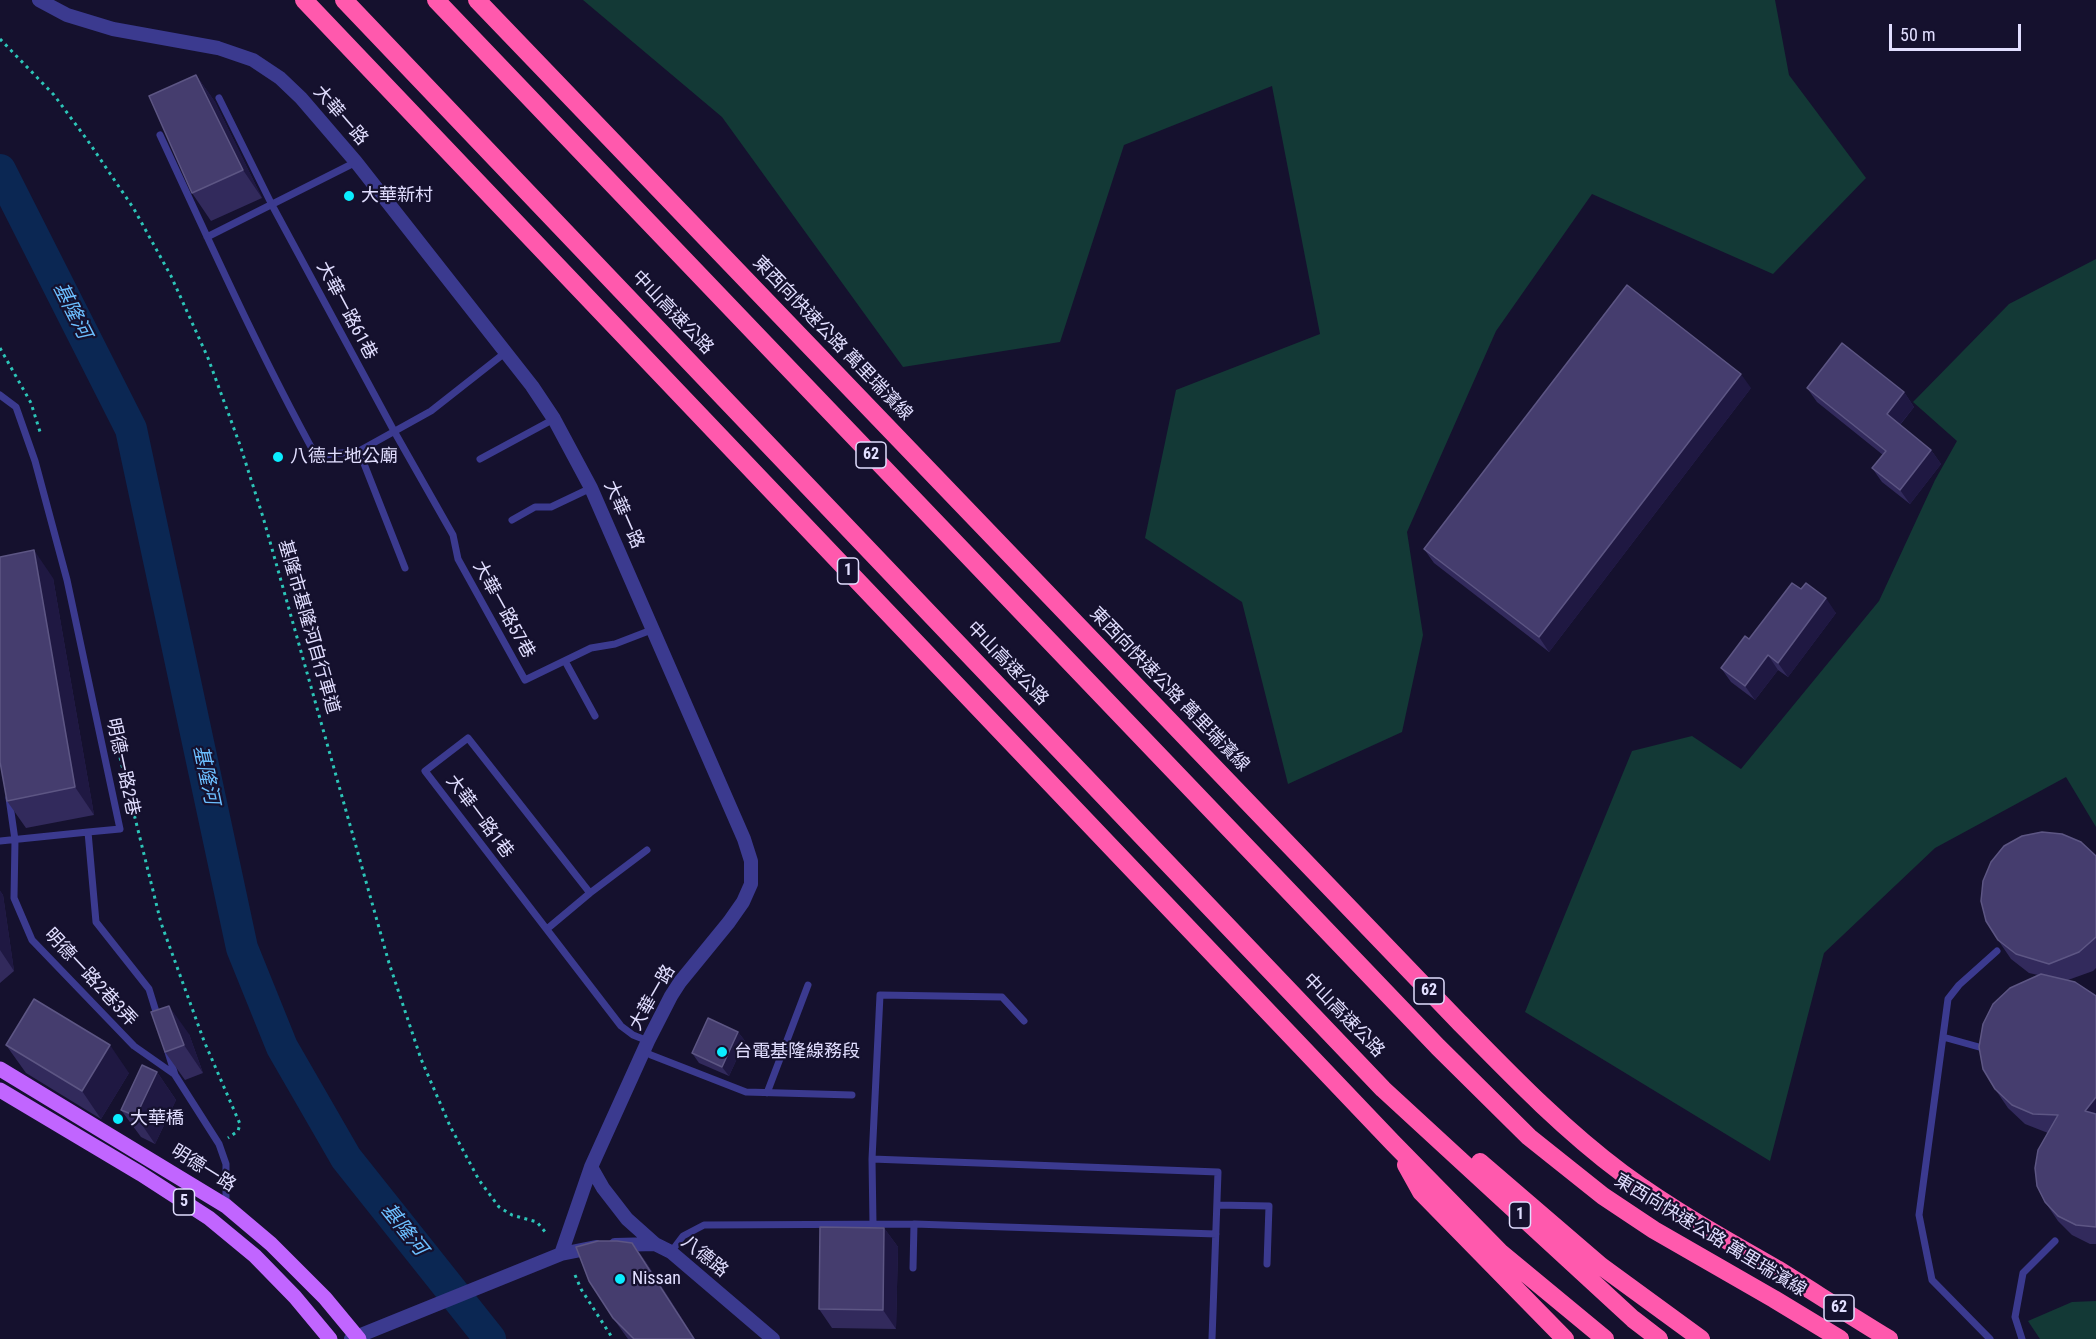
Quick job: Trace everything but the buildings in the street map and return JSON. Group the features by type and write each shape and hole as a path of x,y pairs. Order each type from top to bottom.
{"highway":[{"name":"1","path":"304,0 1393,1143 1502,1253 1605,1339"},
{"name":"中山高速公路","path":"344,0 1383,1089 1633,1319 1659,1339"},
{"name":"東西向快速公路 萬里瑞濱線","path":"436,0 1438,1047 1529,1137 1603,1196 1654,1230 1840,1339"},
{"name":"東西向快速公路 萬里瑞濱線","path":"477,0 1542,1105 1621,1172 1667,1205 1790,1277 1888,1339"},
{"path":"1383,1089 1459,1144 1601,1266 1701,1339"},
{"path":"1393,1143 1421,1192 1565,1339"}],"main road":[{"name":"明德一路","path":"0,1069 226,1206 271,1244 326,1298 356,1338"},
{"name":"明德一路","path":"0,1090 141,1174 209,1218 255,1256 295,1297 330,1339"}],"street":[{"name":"大華一路","path":"39,0 67,15 113,28 218,48 253,60 280,78 301,98 356,162 506,352 554,419 591,488 744,839 751,861 751,884 743,902 729,922 680,982 646,1046 591,1167 561,1254"},
{"path":"591,1167 603,1188 627,1220 656,1244"},
{"name":"八德路","path":"561,1254 630,1243 656,1244 671,1252 773,1339"},
{"path":"356,1338 561,1254"}],"lane":[{"name":"大華一路61巷","path":"219,98 272,205 394,431"},
{"path":"160,135 207,237 316,456 359,451 431,411 506,352"},
{"path":"207,237 356,162"},
{"name":"明德一路2巷","path":"0,395 16,407 35,461 67,580 120,829 88,832"},
{"path":"480,459 554,419"},
{"name":"大華一路57巷","path":"394,431 453,535 458,559 525,680 591,648 615,644 654,629"},
{"path":"359,451 405,568"},
{"path":"512,520 535,507 551,507 591,488"},
{"path":"565,661 595,716"},
{"name":"大華一路1巷","path":"590,893 468,738 425,771 621,1026 646,1046 651,1055 746,1092 852,1095"},
{"name":"明德一路2巷3弄","path":"9,795 15,840 15,898 32,939 134,1046 175,1075"},
{"path":"0,841 88,832 96,922 149,989 159,1021"},
{"path":"547,929 647,850"},
{"path":"1990,1339 1932,1280 1919,1215 1948,999 1959,985 1997,951"},
{"path":"766,1093 808,985"},
{"path":"873,1224 872,1159 880,995 1002,997 1024,1021"},
{"path":"1943,1036 1979,1047"},
{"path":"165,1043 175,1075 219,1144 226,1164 226,1206"},
{"path":"872,1159 1218,1172 1212,1339"},
{"path":"1217,1205 1269,1206 1267,1264"},
{"path":"671,1252 683,1236 704,1225 914,1224 1216,1234"},
{"path":"913,1268 914,1224"},
{"path":"2022,1339 2015,1317 2023,1273 2055,1241"}],"path":[{"name":"基隆市基隆河自行車道","path":"0,39 54,95 88,141 134,209 171,276 208,358 240,445 263,517 389,963 422,1059 450,1126 479,1179 499,1207 512,1215 537,1222 546,1233"},
{"path":"0,348 30,403 44,444"},
{"path":"109,712 161,923 204,1041 240,1124 238,1131 219,1144"},
{"path":"575,1275 580,1289 613,1339"}],"green space":[{"path":"583,0 1775,0 1789,75 1866,178 1773,274 1592,194 1496,331 1407,532 1423,635 1402,732 1288,784 1242,602 1145,538 1176,390 1320,334 1272,86 1124,145 1060,342 903,367 722,117"},
{"path":"2096,259 2096,827 2066,777 1935,848 1824,953 1770,1161 1525,1012 1632,751 1692,736 1741,769 1879,601 1935,480 1957,441 1913,402 2009,304"},
{"path":"2096,1301 2096,1339 2040,1339 2028,1321 2072,1302"}],"waterway":[{"name":"基隆河","path":"0,170 131,429 242,948 282,1047 346,1158 490,1339"}],"place":[{"name":"大華新村","path":"349,196"},
{"name":"八德土地公廟","path":"278,457"},
{"name":"台電基隆線務段","path":"722,1052"},
{"name":"大華橋","path":"118,1119"},
{"name":"Nissan","path":"620,1279"}]}
